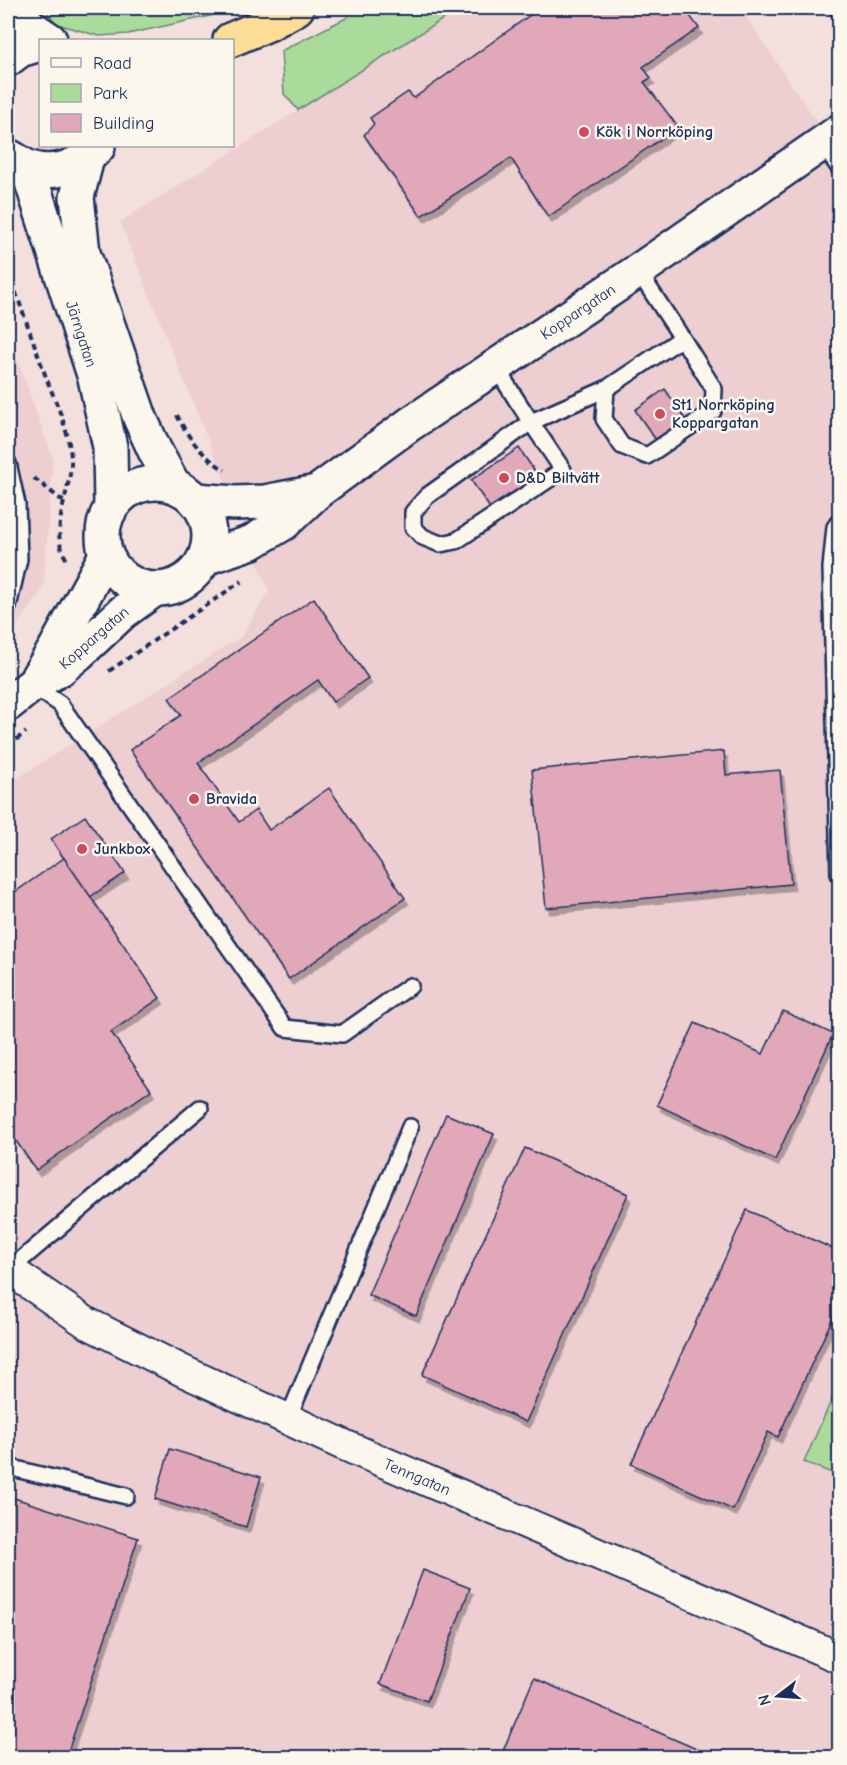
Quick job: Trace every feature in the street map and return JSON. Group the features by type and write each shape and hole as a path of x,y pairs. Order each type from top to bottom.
{"highway":[{"path":"231,39 268,24 297,8"}],"street":[{"path":"12,8 32,28 48,39"},
{"path":"8,59 20,50 39,44"},
{"name":"Koppargatan","path":"205,558 252,542 284,523 317,492 410,424 638,271 831,137"},
{"path":"17,161 39,170 58,170 77,164 93,152"},
{"name":"Järngatan","path":"93,152 77,197 83,252 140,418 154,451 184,492"},
{"name":"Järngatan","path":"17,161 95,378 110,447 111,507"},
{"path":"155,482 184,492 207,518 209,538 205,558 196,571 184,581 170,587 155,589 131,583 112,566 98,569 104,522 111,507 122,494 138,485 155,482"},
{"name":"Koppargatan","path":"184,492 235,503 265,502 317,492"},
{"name":"Koppargatan","path":"20,694 55,650 98,569"},
{"name":"Koppargatan","path":"20,694 60,669 123,612 155,589"},
{"name":"Tenngatan","path":"8,1270 87,1323 183,1371 588,1551 840,1658"}],"lane":[{"path":"837,8 840,12"},
{"path":"831,137 840,169"},
{"path":"606,389 603,419 622,446 647,456 713,411 714,389 638,271"},
{"path":"496,367 531,422 563,470 456,541 440,544 423,537 413,527 413,512 427,496 531,422 606,389 682,338"},
{"path":"8,463 17,504 19,559 8,607"},
{"path":"839,874 831,568 835,527 840,520"},
{"path":"20,694 60,704 285,1028 342,1034 410,987"},
{"path":"8,1270 200,1108"},
{"path":"288,1419 411,1127"},
{"path":"8,1467 126,1496"}],"path":[{"path":"8,272 66,431 71,460 60,522 60,541 64,557 75,571 98,569"},
{"path":"176,414 202,453 222,469 230,472"},
{"path":"123,612 155,641"}],"shaded area":[{"path":"461,8 740,8 839,155 840,1383 804,1462 839,1476 839,1757 8,1758 8,784 241,637 269,591 120,222"},
{"path":"8,333 53,459 43,589 8,637"}],"green space":[{"path":"43,8 227,8 210,16 128,34 99,36 57,24"},
{"path":"352,8 461,8 298,110 284,94 281,51 348,17"},
{"path":"839,1383 839,1476 804,1462"}],"building":[{"path":"540,8 684,8 699,28 643,67 651,78 644,82 678,127 548,217 511,158 421,216 364,135 374,124 370,118 408,92 414,98"},
{"path":"665,389 685,419 656,440 635,410"},
{"name":"D&D Biltvätt","path":"519,448 538,476 490,508 471,480"},
{"name":"Bravida","path":"314,598 368,678 333,702 318,680 198,763 239,822 256,810 269,830 329,788 405,898 289,979 130,750 181,715 169,698"},
{"path":"724,751 726,775 780,770 791,884 546,908 532,770"},
{"name":"Junkbox","path":"85,816 125,873 90,897 51,839"},
{"path":"64,858 160,998 111,1032 151,1090 36,1170 8,1129 8,897"},
{"path":"783,1011 833,1034 775,1160 657,1105 695,1023 763,1054"},
{"path":"446,1114 494,1134 416,1316 368,1295"},
{"path":"525,1148 628,1194 526,1422 422,1375"},
{"path":"747,1210 840,1252 840,1271 834,1283 840,1285 840,1302 778,1437 768,1432 733,1510 631,1464"},
{"path":"170,1449 261,1477 246,1527 155,1499"},
{"path":"8,1496 138,1538 66,1758 8,1758"},
{"path":"423,1570 470,1588 427,1701 380,1684"},
{"path":"534,1678 717,1758 500,1758"}],"place":[{"name":"Kök i Norrköping","path":"584,132"},
{"name":"St1 Norrköping Koppargatan","path":"660,414"},
{"name":"D&D Biltvätt","path":"504,478"},
{"name":"Bravida","path":"194,799"},
{"name":"Junkbox","path":"82,849"}]}
